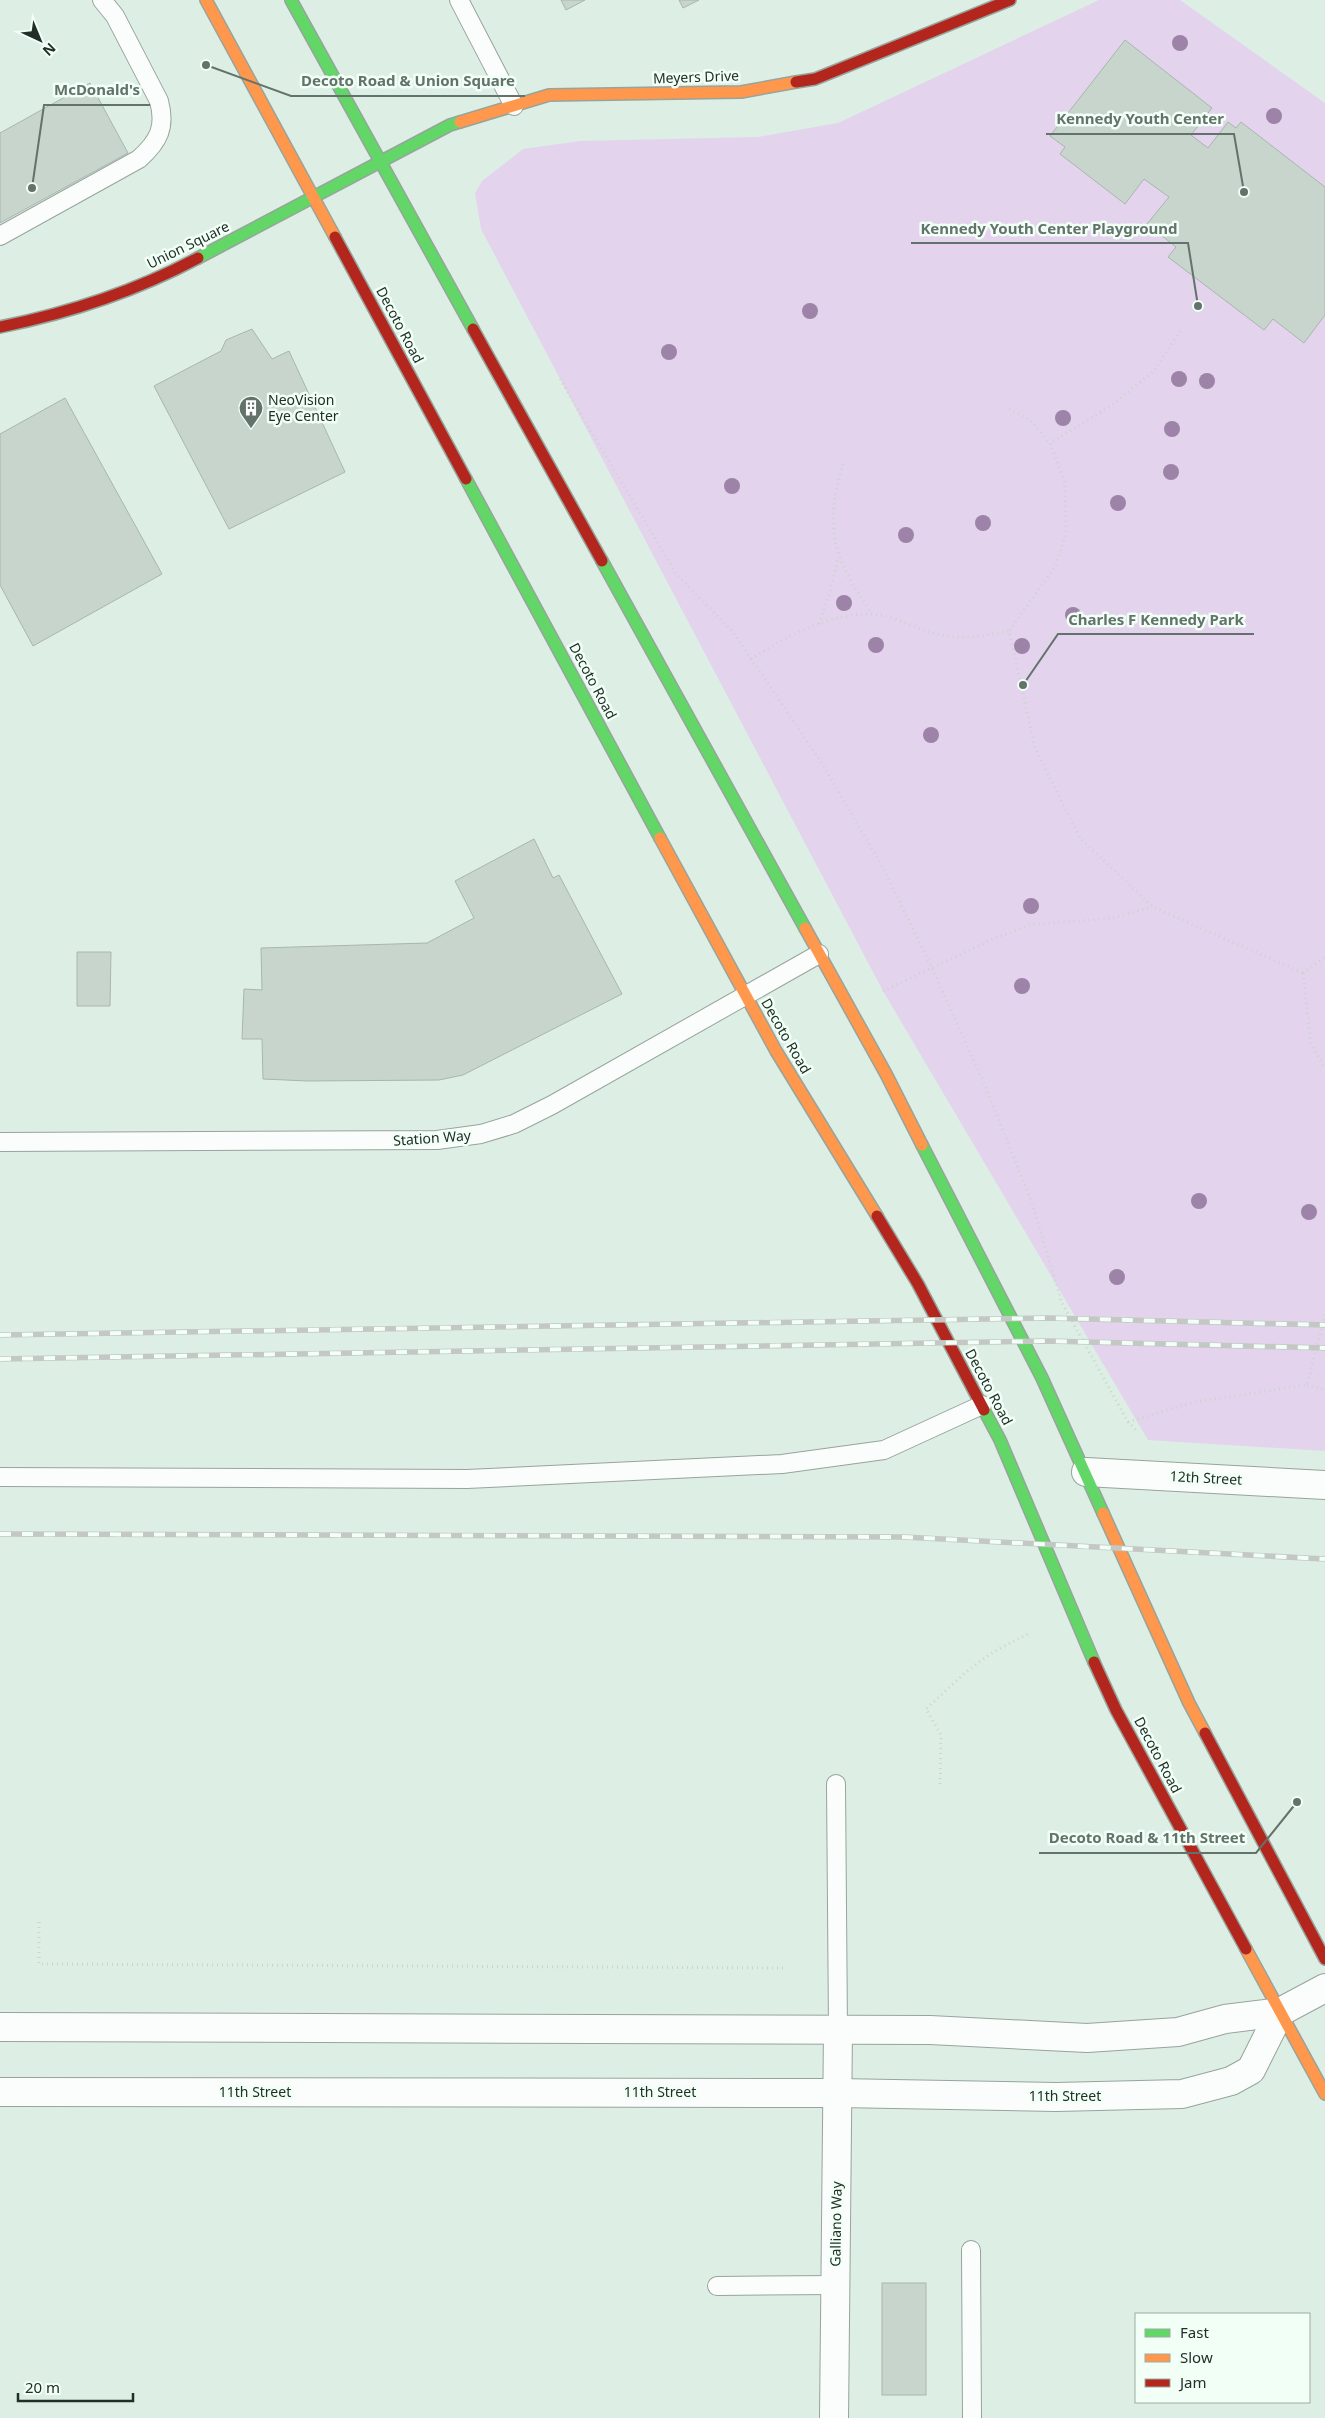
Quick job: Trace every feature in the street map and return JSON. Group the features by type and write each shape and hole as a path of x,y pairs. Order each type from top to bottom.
{"main road":[{"name":"Decoto Road","path":"206,0 776,1051 918,1284 1000,1440 1086,1646 1116,1710 1325,2094"},
{"path":"291,0 886,1074 972,1246 1042,1378 1189,1703 1325,1959"},
{"name":"Meyers Drive","path":"379,161 450,125 549,96 741,92 815,79 999,2"},
{"name":"Union Square","path":"0,327 48,317 118,294 177,269 379,161"}],"street":[{"name":"12th Street","path":"1086,1472 1325,1485"},
{"path":"0,2027 930,2030 1086,2038 1178,2032 1225,2019 1280,2012 1325,1988"},
{"name":"11th Street","path":"0,2092 838,2092 1056,2098 1182,2094 1231,2081 1251,2070 1280,2012"},
{"name":"Galliano Way","path":"834,2418 838,2030"}],"lane":[{"path":"0,236 140,159 152,148 160,133 163,115 159,101 114,16 102,0"},
{"path":"459,0 514,106"},
{"name":"Station Way","path":"0,1142 94,1144 437,1140 481,1134 514,1124 552,1105 819,954"},
{"path":"0,1477 467,1479 782,1464 884,1450 982,1406"},
{"path":"836,1784 838,2030"},
{"path":"971,2250 972,2418"},
{"path":"717,2286 835,2285"}],"path":[{"path":"1050,443 1112,406 1154,371 1180,331"},
{"path":"560,379 677,575 733,632 831,779 881,864 932,968 984,1083 1032,1204 1062,1303 1128,1422 1138,1432"},
{"path":"751,659 789,635 818,624 872,615 903,622 941,636 976,637 1009,631 1055,567 1066,534 1065,483 1050,443 1030,420 1009,409"},
{"path":"843,464 834,492 832,523 838,558 853,587 872,615"},
{"path":"818,624 830,592 838,558"},
{"path":"1009,631 1035,748 1080,838 1153,907 1303,973"},
{"path":"883,991 1029,925 1113,918 1153,907"},
{"path":"1303,973 1325,957"},
{"path":"1303,973 1311,1043 1325,1070"},
{"path":"1307,1385 1325,1315"},
{"path":"1128,1422 1194,1402 1307,1385 1325,1390"},
{"path":"940,1784 941,1736 926,1709 973,1666 992,1652 1028,1634"},
{"path":"39,1922 39,1964 784,1968"}],"shaded area":[{"path":"1099,0 1180,0 1325,103 1325,1451 1148,1440 883,991 481,229 475,193 482,181 523,149 580,141 758,137 838,123"}],"building":[{"path":"561,0 585,0 566,10"},
{"path":"679,0 699,0 683,8"},
{"path":"1125,40 1212,108 1191,135 1208,148 1228,122 1236,128 1241,122 1325,187 1325,315 1304,343 1273,319 1264,330 1168,257 1176,247 1147,224 1169,197 1144,179 1125,204 1060,154 1065,147 1050,136"},
{"path":"90,83 128,153 0,223 0,133"},
{"name":"NeoVision Eye Center","path":"252,329 272,359 289,351 345,472 229,529 154,386 221,351 226,340"},
{"path":"65,398 162,574 33,646 0,585 0,434"},
{"path":"534,839 553,878 559,875 622,994 463,1075 439,1080 308,1081 263,1079 262,1039 242,1039 244,989 262,990 261,948 427,943 474,918 455,881"},
{"path":"77,952 111,952 110,1006 77,1006"},
{"path":"882,2283 926,2283 926,2395 882,2395"}],"railway":[{"path":"0,1335 1048,1318 1325,1325"},
{"path":"0,1359 1048,1341 1325,1348"},
{"path":"0,1534 904,1537 1325,1559"}],"traffic: fast":[{"path":"291,0 473,329"},
{"path":"198,258 450,125 460,122"},
{"path":"466,479 660,838"},
{"path":"602,561 805,928"},
{"path":"922,1145 1042,1378 1103,1513"},
{"path":"984,1410 1000,1440 1094,1662"}],"traffic: slow":[{"path":"206,0 335,237"},
{"path":"460,122 549,95 741,92 796,82"},
{"path":"660,838 776,1051 877,1216"},
{"path":"805,928 886,1074 922,1145"},
{"path":"1103,1513 1189,1703 1205,1733"},
{"path":"1246,1949 1325,2094"}],"traffic: jam":[{"path":"796,82 815,79 1010,0"},
{"path":"335,237 466,479"},
{"path":"0,327 102,300 151,281 198,258"},
{"path":"473,329 602,561"},
{"path":"877,1216 918,1284 984,1410"},
{"path":"1094,1662 1116,1710 1246,1949"},
{"path":"1205,1733 1325,1959"}],"place":[{"name":"Decoto Road & Union Square","path":"206,65"},
{"name":"McDonald's","path":"32,188"},
{"name":"Kennedy Youth Center","path":"1244,192"},
{"name":"Kennedy Youth Center Playground","path":"1198,306"},
{"name":"NeoVision Eye Center","path":"251,429"},
{"name":"Charles F Kennedy Park","path":"1023,685"},
{"name":"Decoto Road & 11th Street","path":"1297,1802"}]}
